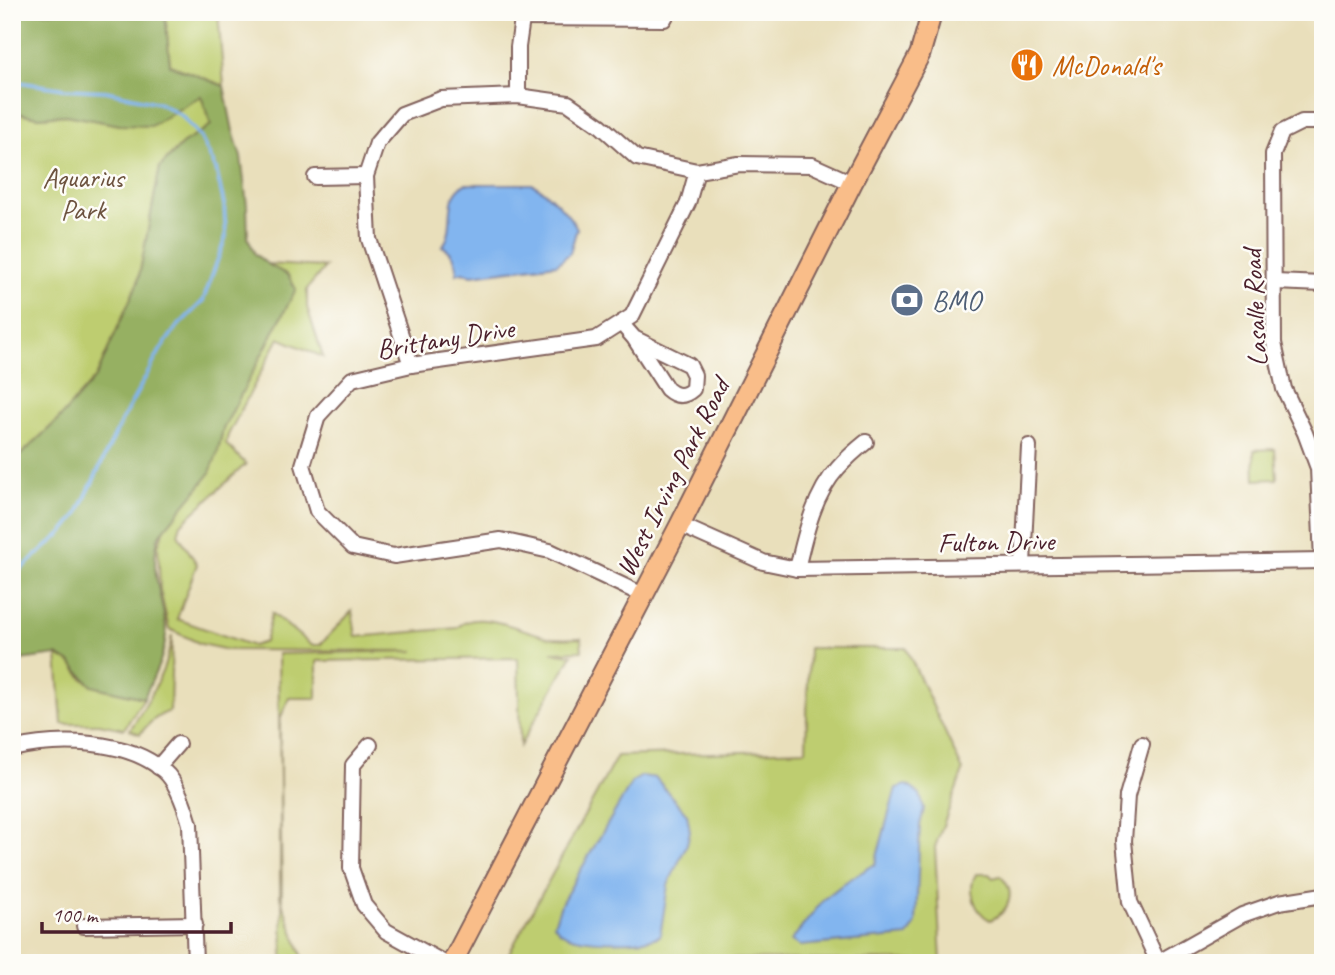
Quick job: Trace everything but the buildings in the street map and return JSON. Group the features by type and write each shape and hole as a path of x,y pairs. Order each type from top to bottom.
{"main road":[{"name":"West Irving Park Road","path":"452,963 680,525 919,54 932,12"}],"street":[{"path":"518,96 518,47 523,15 664,19 668,12"},
{"path":"411,365 369,239 366,176 377,143 402,114 441,99 518,96 568,103 601,126 637,159 697,171 739,164 812,165 852,183"},
{"name":"Lasalle Road","path":"1322,561 1318,468 1306,433 1284,389 1274,342 1273,154 1282,132 1302,122 1323,122"},
{"name":"Brittany Drive","path":"643,595 550,551 500,540 394,556 353,547 317,511 303,465 318,416 352,379 411,365 596,339 632,316 688,203 697,171"},
{"path":"315,177 366,176"},
{"path":"1275,282 1323,284"},
{"path":"621,323 667,389 678,396 692,389 694,375 688,365 634,338"},
{"path":"797,569 809,524 828,482 837,469 866,442"},
{"path":"1023,564 1029,446"},
{"name":"Fulton Drive","path":"680,525 763,562 797,569 1322,561"},
{"path":"12,749 28,745 75,744 116,747 147,759 166,772 190,824 195,963"},
{"path":"158,767 178,744"},
{"path":"1142,744 1127,796 1124,841 1130,902 1157,962 1242,915 1279,902 1323,895"},
{"path":"370,745 353,765 351,868 364,905 386,931 444,963"},
{"path":"84,926 195,924"}],"green space":[{"path":"12,12 165,12 170,65 224,86 241,157 248,238 255,254 288,275 296,289 223,429 209,475 159,536 155,560 166,638 159,665 144,698 92,686 71,663 57,655 12,661 12,463 58,420 96,377 138,282 160,167 182,144 211,125 201,96 151,126 120,125 66,115 39,117 12,112"},
{"path":"165,12 218,12 224,86 170,65"},
{"name":"Aquarius Park","path":"201,95 211,126 182,144 160,167 138,282 96,377 58,420 12,463 12,112 39,117 66,115 120,125"},
{"path":"267,264 325,267 307,289 307,307 323,357 279,338 228,435 226,444 246,464 181,524 178,534 197,564 177,619 253,646 265,642 272,613 311,645 320,645 352,611 356,637 457,628 466,622 489,620 542,636 581,638 582,651 551,652 572,655 520,746 518,658 317,661 317,698 289,698 280,719 280,778 278,654 415,651 228,650 201,644 169,629 160,590 158,545 165,528 217,455 223,429 296,289"},
{"path":"1275,449 1277,479 1255,480 1254,450"},
{"path":"172,635 170,711 153,720 140,734 130,730 162,673"},
{"path":"809,648 906,648 963,771 935,847 941,961 507,957 617,756 806,750"},
{"path":"57,655 71,663 83,679 100,688 144,698 124,729 99,724 62,724"},
{"path":"280,778 282,902 280,897"},
{"path":"976,874 989,874 993,878 1000,876 1010,894 1006,907 990,920 976,906 972,893"},
{"path":"282,902 305,963 283,963"}],"water":[{"path":"465,184 532,184 545,192 577,228 570,253 557,264 472,275 463,272 456,274 454,258 442,246 449,231 451,205 458,190"},
{"path":"642,776 656,778 687,814 690,831 687,844 668,885 660,936 610,942 569,936 554,924 562,902 632,782"},
{"path":"907,785 920,794 924,809 920,825 916,923 908,936 800,946 791,941 824,899 875,864 896,788"}],"waterway":[{"path":"12,81 65,89 106,91 159,103 182,116 201,138 216,169 224,204 226,236 203,301 176,328 161,349 122,420 77,515 63,532 12,577"}],"place":[{"name":"McDonald's","path":"1027,65"},
{"name":"BMO","path":"907,300"}]}
